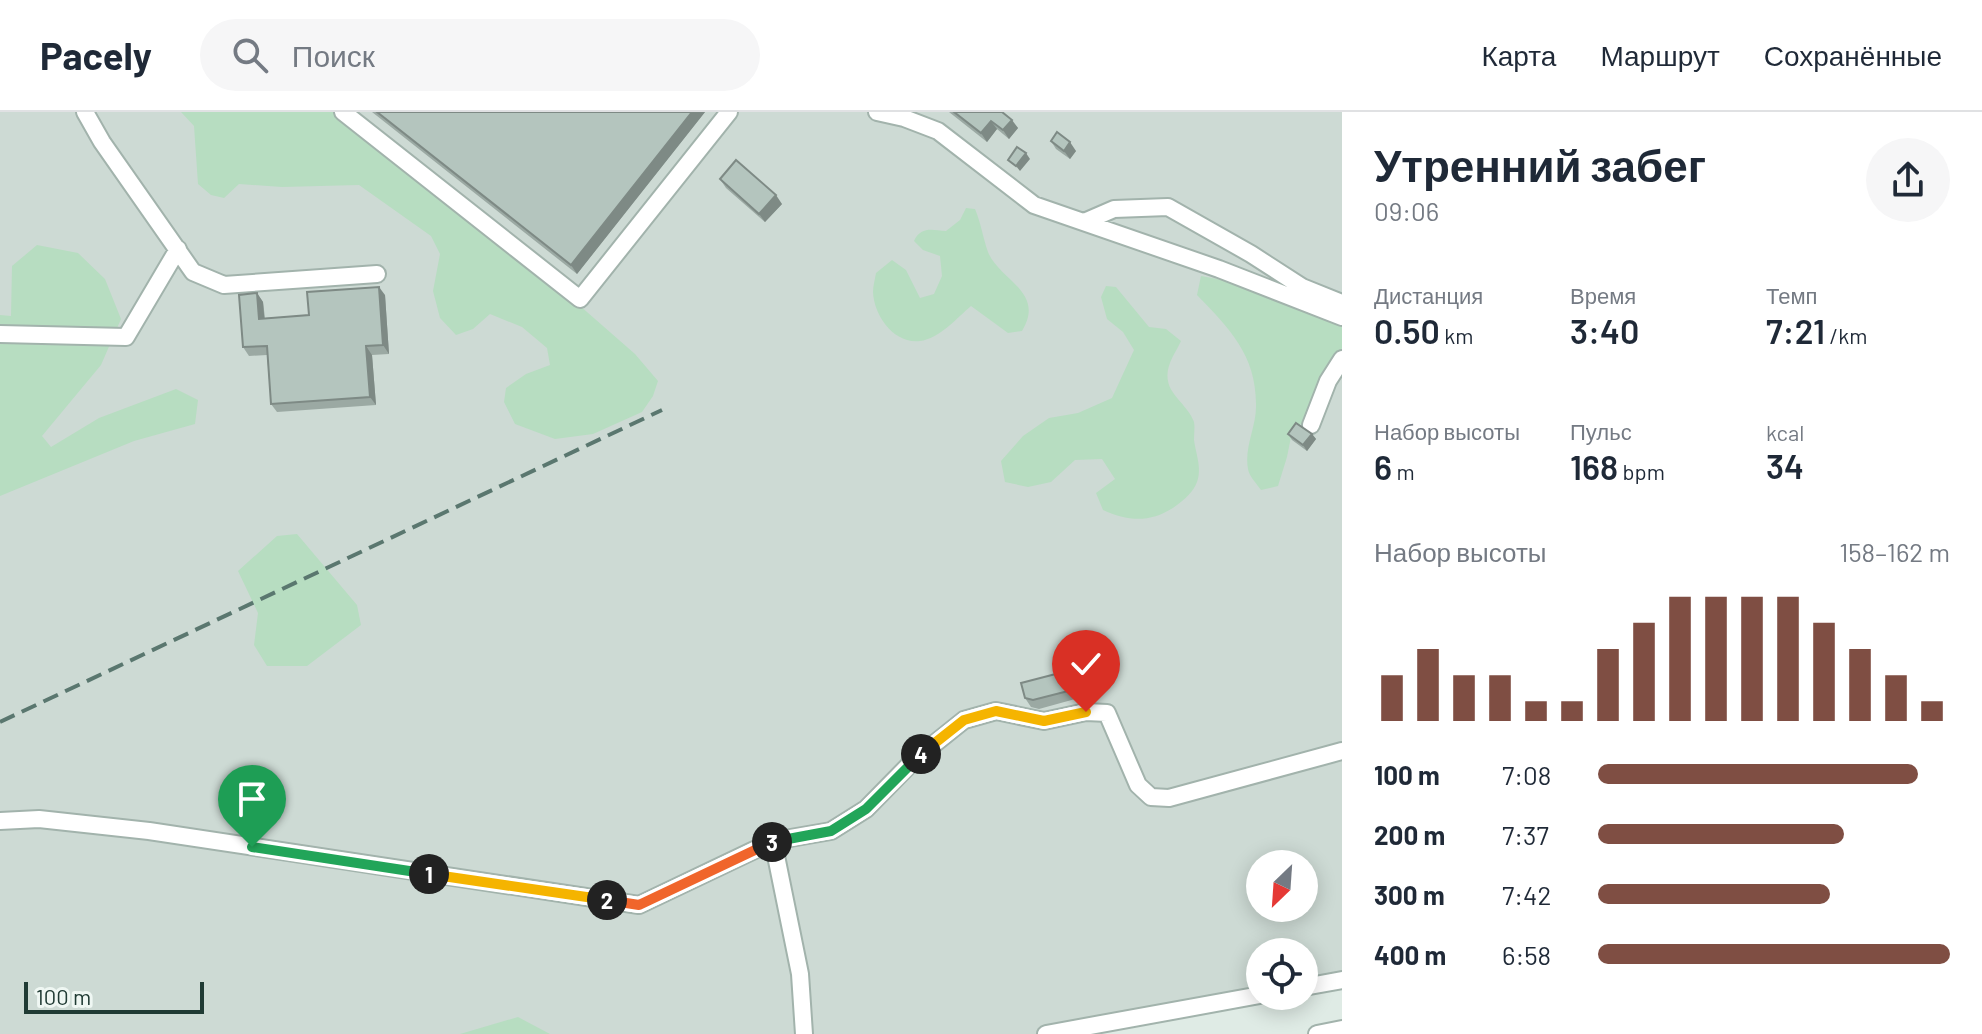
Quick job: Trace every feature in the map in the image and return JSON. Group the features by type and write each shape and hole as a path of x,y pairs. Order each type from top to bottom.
{"street":[{"path":"85,112 102,142 193,272 224,285 377,274"},
{"path":"343,112 580,299 729,112"},
{"path":"877,112 920,117 1034,205 1219,269 1342,317"},
{"path":"1084,222 1114,209 1168,207 1302,287 1342,303"},
{"path":"0,334 126,337 178,249"},
{"path":"1311,425 1328,381 1342,359"},
{"path":"0,821 39,819 149,831 639,905 773,841 831,831 866,809 914,760 964,720 996,711 1044,721 1086,712 1107,713 1138,785 1151,797 1169,798 1342,751"},
{"path":"773,841 800,974 804,1034"},
{"path":"1318,984 1342,980"},
{"path":"1046,1034 1246,998"},
{"path":"1317,1034 1342,1029"}],"shaded area":[{"path":"0,112 1342,112 1342,987 1318,990 1318,938 1246,938 1246,1000 1126,1016 1046,1034 0,1034"}],"green space":[{"path":"181,112 334,112 555,284 635,354 658,381 653,396 642,412 593,434 555,439 515,424 504,402 506,388 526,374 550,365 547,348 522,327 490,314 473,329 456,335 440,318 433,291 440,254 431,236 359,185 282,187 239,184 224,198 211,195 198,184 194,126"},
{"path":"966,208 975,209 988,252 1025,296 1028,318 1022,331 1008,333 971,306 934,336 920,341 901,338 887,326 877,310 873,292 876,273 892,260 906,270 920,298 934,294 942,276 940,256 923,250 914,241 924,231 946,231 960,220"},
{"path":"37,245 78,253 105,279 121,319 101,365 42,436 51,447 99,418 176,389 198,400 195,424 134,441 0,496 0,315 11,316 12,266"},
{"path":"1201,276 1234,282 1342,322 1342,348 1328,364 1317,386 1310,416 1292,432 1278,486 1261,490 1249,472 1247,461 1256,407 1252,373 1230,332 1197,295"},
{"path":"1106,286 1116,287 1149,327 1166,329 1181,341 1167,376 1172,391 1194,422 1198,477 1194,489 1183,501 1150,518 1122,517 1103,510 1096,493 1115,479 1102,459 1075,460 1051,482 1028,487 1005,482 1001,461 1023,436 1049,418 1078,413 1112,398 1134,350 1123,332 1107,319 1101,297"},
{"path":"297,534 357,605 361,625 307,666 267,666 254,645 258,613 238,571 277,536"},
{"path":"518,1017 550,1034 460,1034"}],"building":[{"path":"377,112 692,112 571,265"},
{"path":"954,112 1002,112 1012,120 1003,130 991,121 981,133"},
{"path":"1057,132 1070,142 1064,151 1051,141"},
{"path":"1017,147 1026,153 1016,166 1008,160"},
{"path":"736,160 776,195 759,214 720,179"},
{"path":"379,287 383,345 366,346 370,397 271,404 267,346 243,347 239,295 257,293 259,319 309,315 307,292"},
{"path":"1296,423 1312,434 1303,445 1288,434"},
{"path":"1075,669 1080,688 1033,700 1025,698 1021,683"}],"railway":[{"path":"0,722 662,410"}],"route":[{"path":"252,847 639,905 773,841 831,831 866,809 914,760 964,720 996,711 1044,721 1086,712"}]}
